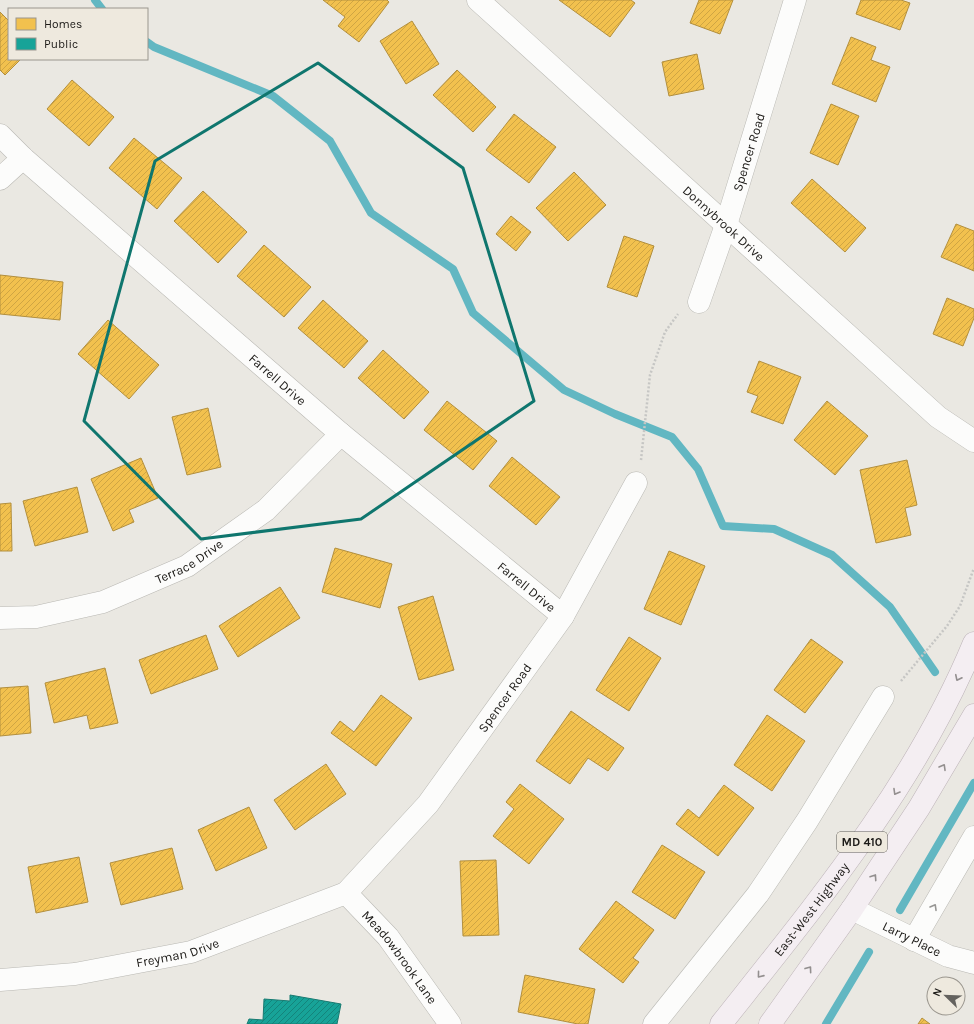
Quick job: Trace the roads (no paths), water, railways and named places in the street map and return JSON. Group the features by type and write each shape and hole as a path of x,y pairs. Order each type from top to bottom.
{"main road":[{"name":"East-West Highway","path":"721,1024 830,888 892,800 936,723 974,643"},
{"name":"MD 410","path":"770,1024 852,909 920,808 974,715"}],"street":[{"name":"Donnybrook Drive","path":"478,0 938,417 974,441"},
{"name":"Spencer Road","path":"699,302 726,225 795,0"},
{"name":"Farrell Drive","path":"0,135 23,158 341,434 564,616"},
{"path":"0,179 23,158"},
{"name":"Terrace Drive","path":"0,618 36,617 103,602 187,566 266,510 341,434"},
{"name":"Spencer Road","path":"346,893 428,804 564,616 636,482"},
{"path":"654,1024 758,894 807,821 882,697"},
{"path":"914,940 974,838"},
{"name":"Freyman Drive","path":"0,980 75,974 191,952 346,893"},
{"name":"Meadowbrook Lane","path":"346,893 388,937 450,1024"},
{"name":"Larry Place","path":"852,909 948,956 974,964"}],"waterway":[{"path":"95,0 101,8"},
{"path":"148,43 154,47 273,96 330,141 371,213 453,269 473,313 564,390 615,414 672,437 698,469 723,526 774,529 832,555 890,607 935,672"},
{"path":"900,910 974,783"},
{"path":"826,1024 869,952"}]}
